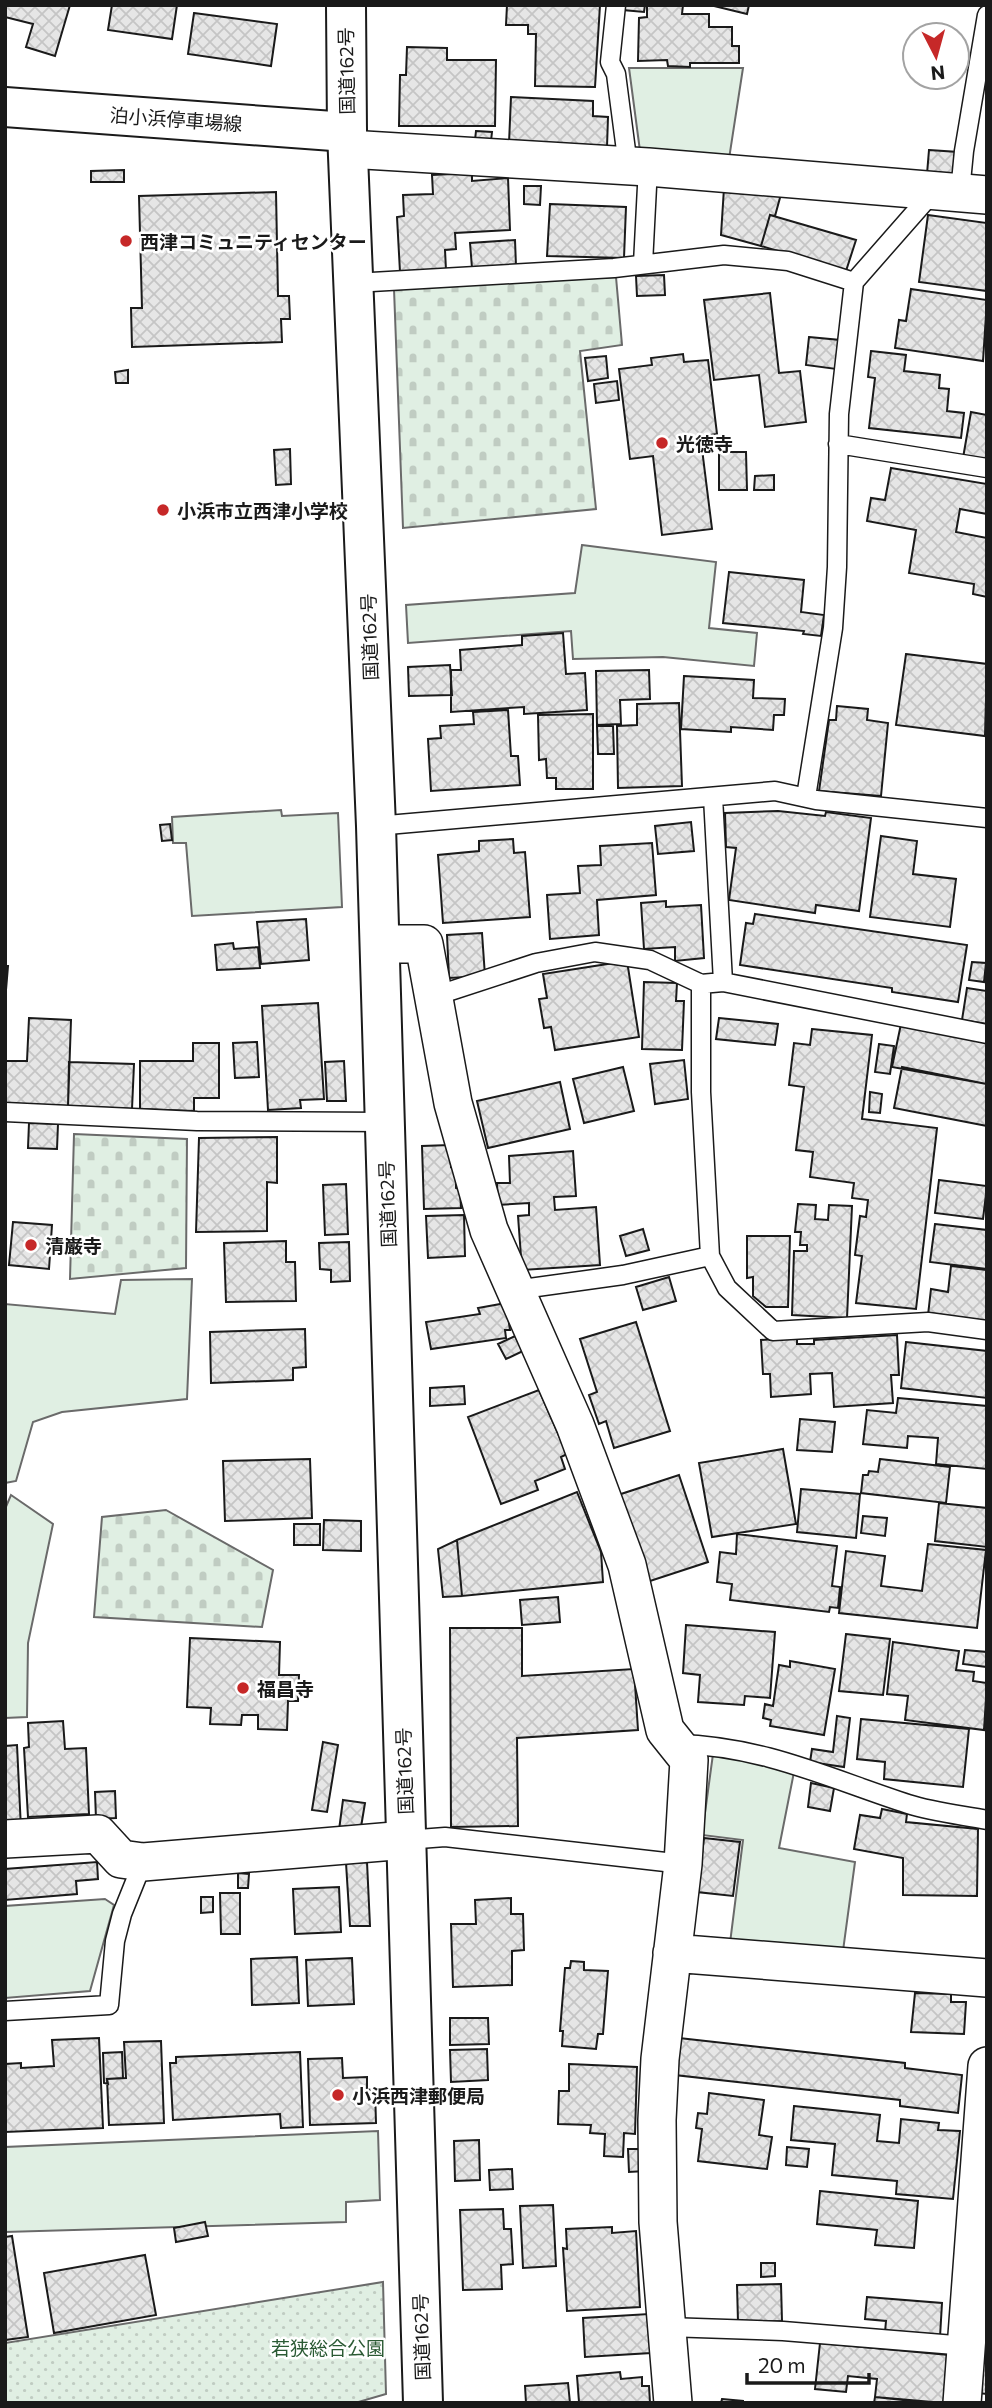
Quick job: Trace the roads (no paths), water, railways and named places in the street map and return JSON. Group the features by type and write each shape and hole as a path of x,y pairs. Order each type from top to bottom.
{"main road":[{"name":"国道162号","path":"346,5 348,141 380,944 423,2403"},
{"name":"泊小浜停車場線","path":"5,107 348,141"}],"street":[{"path":"348,141 961,192"},
{"path":"380,944 424,944 432,997 469,1162 489,1230 575,1425 627,1565 665,1730 690,1760 683,1864 657,2120 658,2222 673,2403"},
{"path":"5,1839 98,1834 121,1858 143,1862 406,1840"},
{"path":"672,1953 987,1978"},
{"path":"966,2402 967,2346 981,2253 987,2066"}],"lane":[{"path":"616,5 610,62 616,74 638,166 643,264"},
{"path":"806,797 833,628 838,567 838,444 854,282 961,192 987,15"},
{"path":"354,283 643,264 724,255 788,261 854,282"},
{"path":"838,444 987,468"},
{"path":"376,826 775,791 987,818"},
{"path":"713,797 723,982"},
{"path":"432,997 536,963 594,952 650,960 701,984 723,982 987,1034"},
{"path":"701,984 701,1092 710,1256 727,1289 773,1331 928,1322 987,1330"},
{"path":"5,1112 197,1121 385,1122"},
{"path":"515,1290 623,1275 710,1256"},
{"path":"677,1744 713,1745 781,1759 912,1805 987,1820"},
{"path":"406,1840 445,1837 683,1864"},
{"path":"5,2011 109,2005 115,1941 143,1862"},
{"path":"667,2327 783,2331 967,2346"}],"place":[{"name":"西津コミュニティセンター","path":"126,241"},
{"name":"光徳寺","path":"662,443"},
{"name":"小浜市立西津小学校","path":"163,510"},
{"name":"清巌寺","path":"31,1245"},
{"name":"福昌寺","path":"243,1688"},
{"name":"小浜西津郵便局","path":"338,2095"}],"park label":[{"name":"若狭総合公園","path":"328,2347"}]}
